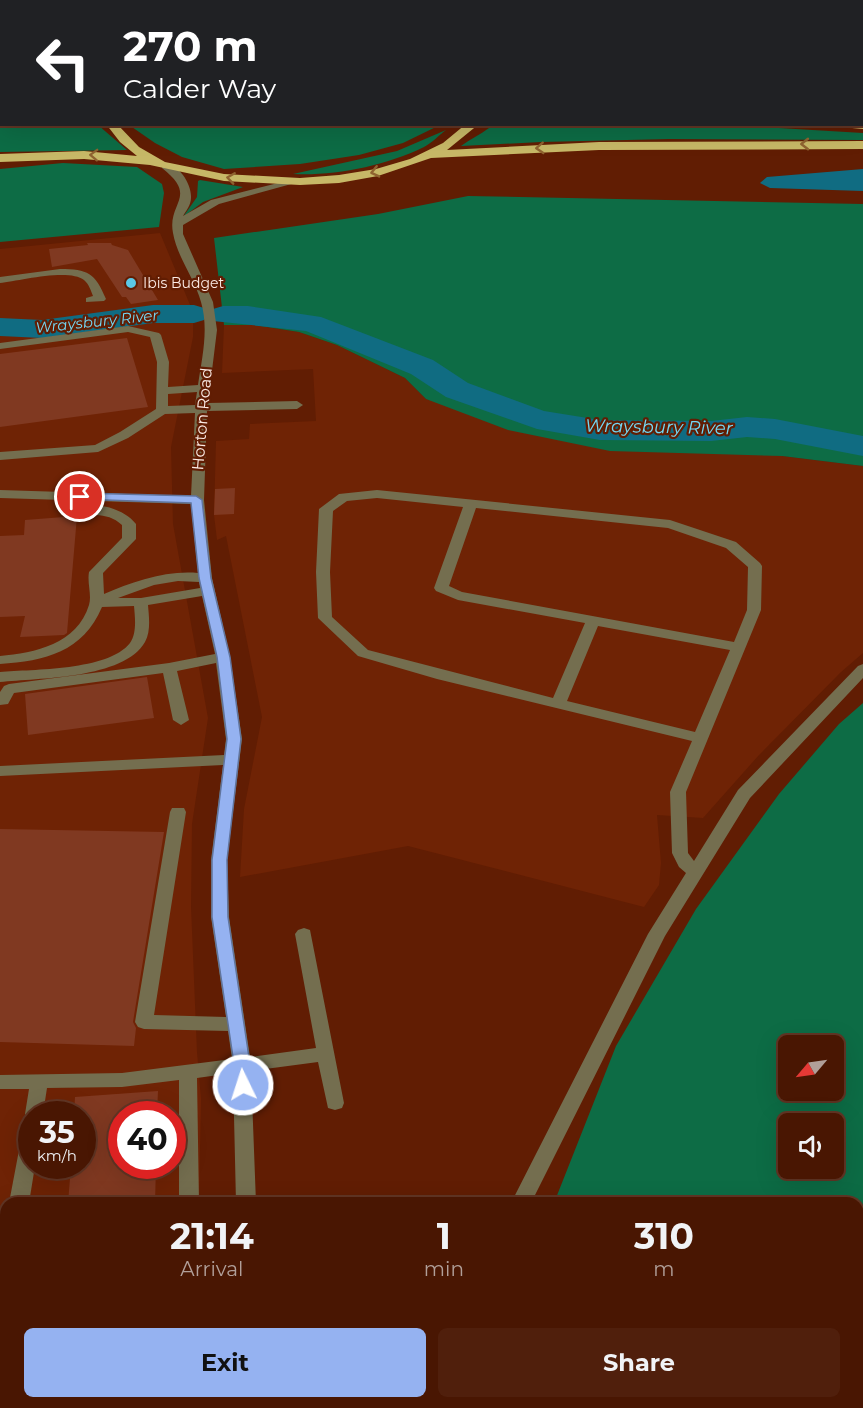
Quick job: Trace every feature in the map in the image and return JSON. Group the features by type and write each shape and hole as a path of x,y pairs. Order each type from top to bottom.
{"highway":[{"path":"431,154 471,126"},
{"path":"113,127 152,161"},
{"path":"0,158 84,155 152,161 208,175 290,183 369,174 431,154 599,146 863,145"}],"street":[{"path":"166,166 176,174 185,187 186,201 178,216 178,224"},
{"path":"178,224 215,202 290,183"},
{"name":"Horton Road","path":"178,224 178,234 207,302 211,330 201,408 196,500 207,584 224,657 234,739 219,860 220,917 242,1064 249,1197"},
{"path":"0,280 70,272 83,273 91,279 100,299 90,300"},
{"path":"0,346 128,329 154,335 163,362 162,410"},
{"path":"162,391 204,388"},
{"path":"0,456 98,448 124,435 162,410 297,405"},
{"path":"0,494 196,500"},
{"path":"696,872 685,863 680,853 678,792 754,610 754,566 731,544 670,524 377,494 344,497 326,509 323,572 325,618 363,653 437,674 700,738"},
{"path":"471,503 441,588 458,596 738,647"},
{"path":"0,660 32,656 60,648 81,633 97,603 94,579 96,572 100,565 129,539 131,528 125,519 111,512 72,510"},
{"path":"164,581 184,569 202,553"},
{"path":"97,603 122,591 188,576 207,584"},
{"path":"97,603 141,602 207,584"},
{"path":"0,677 94,665 123,656 135,646 141,633 141,602"},
{"path":"558,704 593,621"},
{"path":"3,701 9,689 169,668 224,657"},
{"path":"169,668 181,720"},
{"path":"523,1197 657,934 744,794 863,669"},
{"path":"0,771 231,760"},
{"path":"178,812 144,1022 236,1024"},
{"path":"304,934 335,1103"},
{"path":"0,1082 122,1080 326,1054"},
{"path":"188,1072 189,1197"},
{"path":"36,1101 39,1081"},
{"path":"20,1197 23,1179"}],"shaded area":[{"path":"160,233 193,312 193,337 171,447 173,524 208,718 192,824 191,907 201,1099 199,1197 0,1197 0,249"},
{"path":"224,325 254,325 299,332 337,345 405,378 426,399 782,456 863,466 863,653 841,672 759,755 703,818 657,815 661,863 659,885 644,907 408,846 240,877 244,809 262,717 226,536 217,540 214,515 216,441 249,439 250,424 316,421 313,369 222,373"}],"green space":[{"path":"0,126 99,126 127,150 0,152"},
{"path":"130,126 438,126 403,143 359,155 300,164 224,169 182,157 155,143"},
{"path":"489,126 746,126 863,133 863,140 669,139 461,146"},
{"path":"446,130 424,147 393,160 343,171 293,174 397,151"},
{"path":"63,163 137,167 162,184 164,193 159,227 0,242 0,169"},
{"path":"200,180 243,187 203,202 183,217 197,197"},
{"path":"468,196 863,204 863,466 782,456 610,451 508,430 426,399 405,378 337,345 299,332 254,325 224,325 214,238 378,214"},
{"path":"863,703 863,1197 556,1197 616,1046 696,909 779,794 839,724"}],"water":[{"path":"863,169 863,191 770,188 760,183 767,177"}],"building":[{"name":"Ibis Budget","path":"87,243 111,243 128,250 158,300 131,304 126,297 122,297 97,259 52,267 49,249 88,245"},
{"path":"127,338 148,407 0,427 0,354"},
{"path":"235,488 234,514 214,515 215,489"},
{"path":"77,516 67,633 20,637 25,616 0,617 0,536 24,535 25,520"},
{"path":"147,677 154,718 28,735 25,694"},
{"path":"0,829 164,832 133,1022 136,1028 134,1046 0,1042"},
{"path":"158,1091 158,1101 108,1101 108,1179 156,1179 155,1197 68,1197 70,1179 96,1179 96,1101 75,1101 75,1097"}],"waterway":[{"name":"Wraysbury River","path":"0,327 42,329 153,314 194,314"},
{"name":"Wraysbury River","path":"223,315 248,315 311,323 422,367 457,390 537,419 600,430 711,431 747,427 775,429 863,446"}],"place":[{"name":"Ibis Budget","path":"131,283"}],"route":[{"path":"80,497 196,500 205,578 224,657 234,739 219,860 220,917 242,1064 243,1085"}]}
